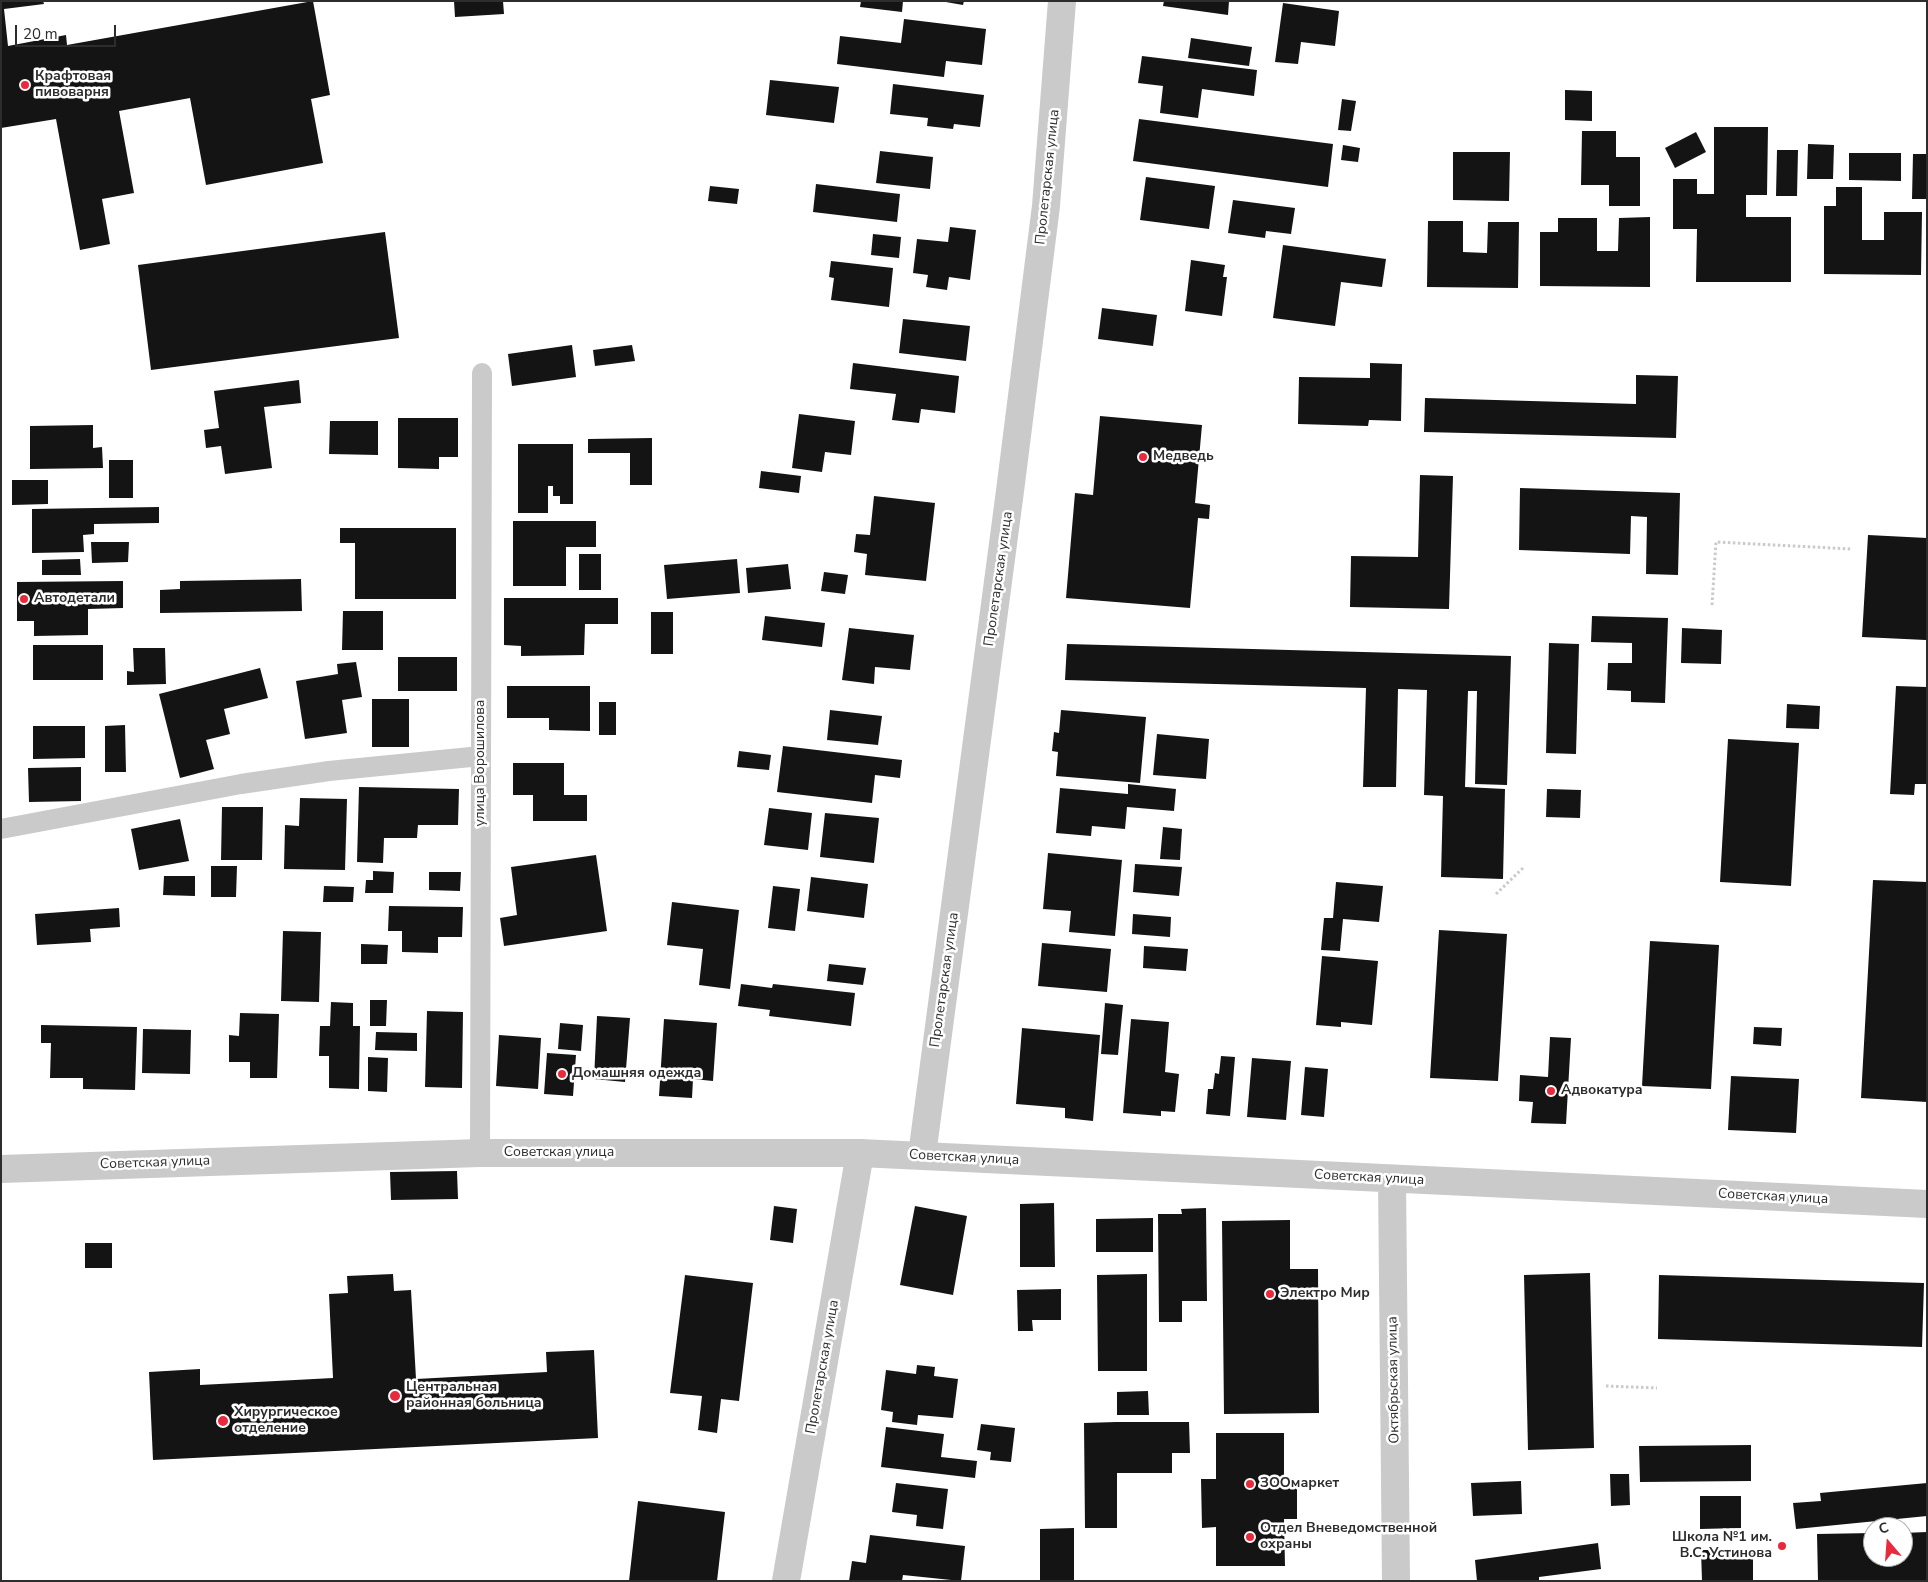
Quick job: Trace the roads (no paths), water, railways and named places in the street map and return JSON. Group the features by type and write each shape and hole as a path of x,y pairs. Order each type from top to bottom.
{"street":[{"name":"Пролетарская улица","path":"922,1155 1046,206 1062,1"},
{"name":"Советская улица","path":"1,1169 480,1153 922,1155 1927,1204"},
{"name":"Пролетарская улица","path":"786,1581 860,1154"},
{"name":"Октябрьская улица","path":"1392,1179 1396,1581"}],"lane":[{"name":"улица Ворошилова","path":"480,1153 482,373"},
{"path":"1,829 241,784 329,771 481,756"}],"place":[{"name":"Крафтовая пивоварня","path":"25,85"},
{"name":"Медведь","path":"1143,457"},
{"name":"Автодетали","path":"24,599"},
{"name":"Домашняя одежда","path":"562,1074"},
{"name":"Адвокатура","path":"1551,1091"},
{"name":"Электро Мир","path":"1270,1294"},
{"name":"Центральная районная больница","path":"395,1396"},
{"name":"Хирургическое отделение","path":"223,1421"},
{"name":"ЗООмаркет","path":"1250,1484"},
{"name":"Отдел Вневедомственной охраны","path":"1250,1537"},
{"name":"Школа №1 им. В.С. Устинова","path":"1782,1546"}]}
